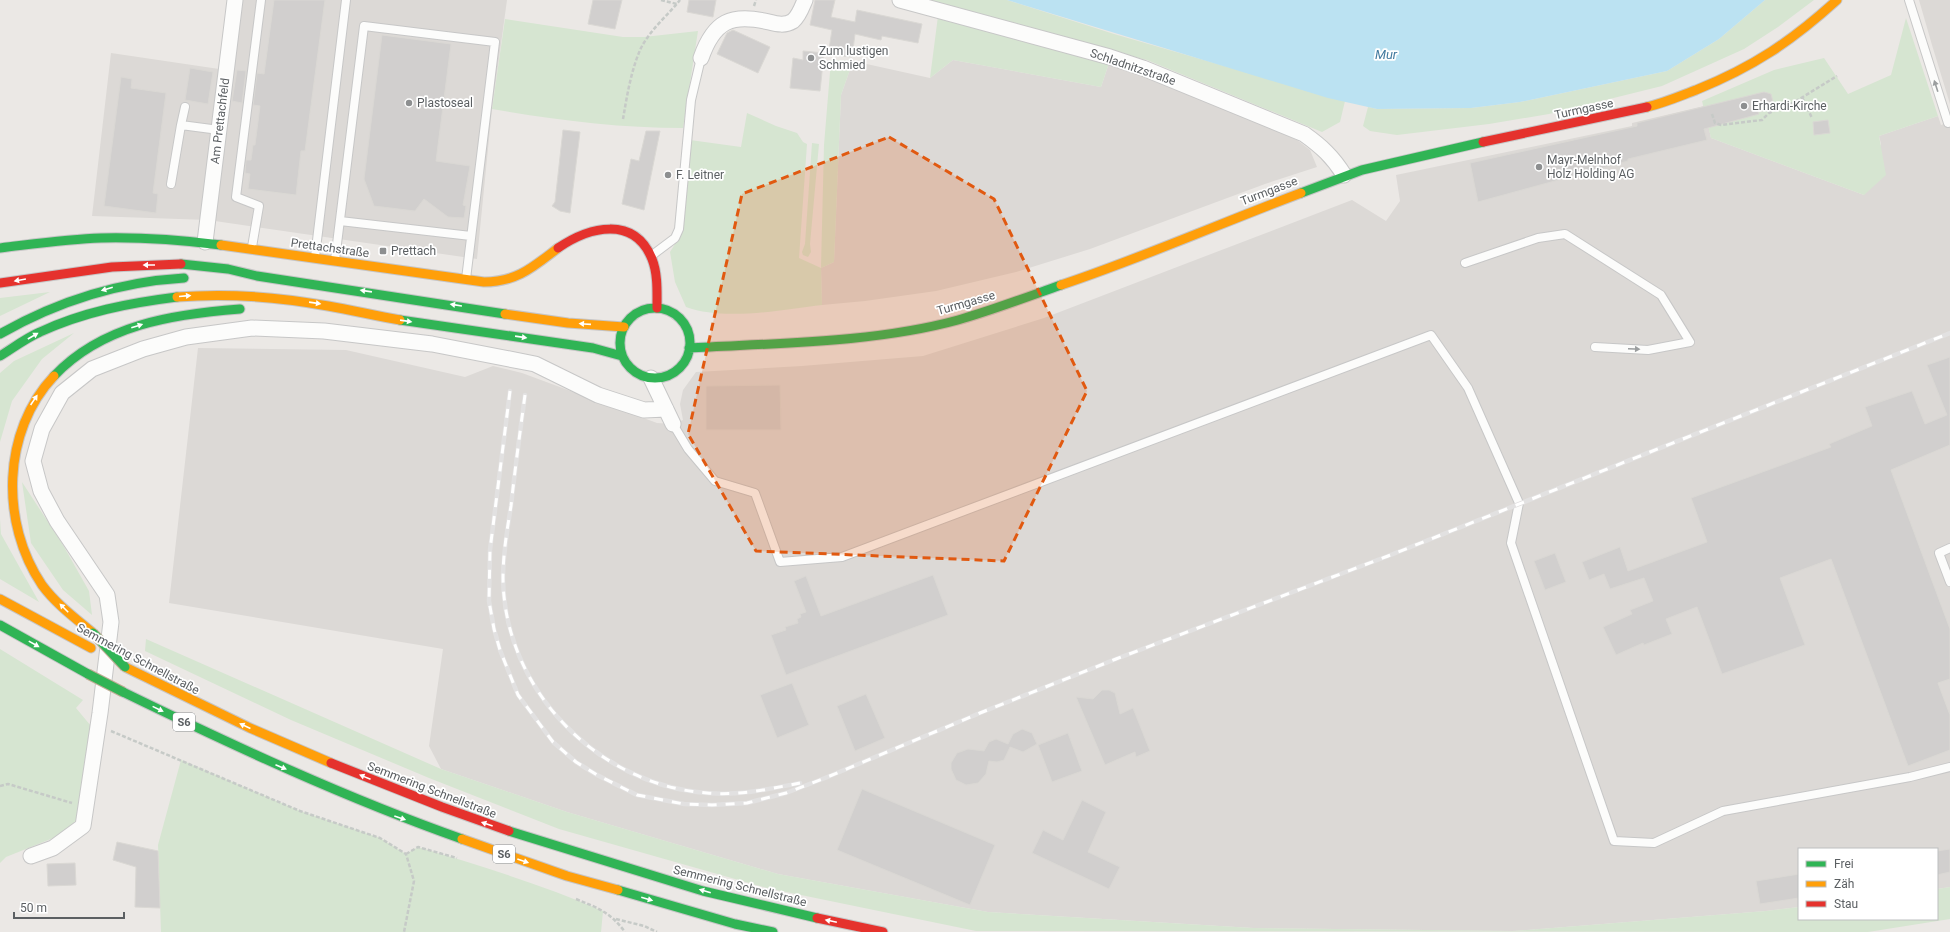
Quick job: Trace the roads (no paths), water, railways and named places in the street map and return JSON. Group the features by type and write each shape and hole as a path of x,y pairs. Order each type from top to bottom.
{"main road":[{"name":"Turmgasse","path":"689,348 824,340 884,334 957,320 1103,271 1344,175 1434,152 1660,104 1712,83 1763,58 1806,28 1837,0"},
{"name":"Prettachstraße","path":"0,248 101,238 156,238 252,248 484,282 509,279 529,268 570,239 599,228 611,228 629,234 646,247 651,256 657,277 657,308"},
{"path":"0,283 108,266 185,265 224,268 257,276 405,297 568,323 624,327"},
{"path":"214,277 257,276"},
{"path":"0,334 24,319 72,299 123,284 171,278 192,278"},
{"path":"0,356 39,333 94,311 147,299 199,295 268,297 326,305 367,315 593,348 622,356"},
{"path":"657,308 671,312 683,322 689,336 689,348 685,360 677,370 666,377 651,378 638,374 628,366 622,356 620,341 624,327 632,317 645,310 657,308"},
{"path":"125,667 94,633 64,609 46,589 25,554 14,521 9,485 11,453 20,426 34,400 56,372 83,350 114,334 155,321 198,312 250,309"},
{"path":"306,312 367,315"},
{"name":"Semmering Schnellstraße","path":"0,599 188,700 263,734 440,808 576,854 731,899 883,932"},
{"name":"S6","path":"0,625 88,674 245,751 393,815 566,876 735,924 773,932"}],"street":[{"name":"Am Prettachfeld","path":"205,242 235,0"},
{"path":"701,58 710,37 723,24 742,17 778,24 789,23 797,17 805,0"},
{"name":"Schladnitzstraße","path":"900,0 1110,57 1143,68 1304,134 1320,145 1333,158 1344,175"},
{"path":"31,856 53,848 83,826 111,622 106,595 57,521 41,491 32,461 42,429 62,393 92,369 144,349 186,337 252,328 324,331 432,344 535,364 598,394 644,410 666,408"},
{"path":"651,378 674,424"}],"lane":[{"path":"252,248 259,206 236,197 262,0"},
{"path":"315,258 346,0"},
{"path":"1909,0 1948,123"},
{"path":"335,261 364,26 495,42 466,280"},
{"path":"651,256 675,238 679,229 691,100 701,58"},
{"path":"172,184 185,107"},
{"path":"182,125 219,130"},
{"path":"340,221 471,236"},
{"path":"1464,263 1538,238 1565,234 1661,295 1690,342 1648,350 1595,347"},
{"path":"674,424 688,449 715,481 755,493 780,562 842,557 1431,335 1468,388 1518,503 1511,543 1614,841 1654,843 1723,812 1910,777 1950,767"},
{"path":"1950,548 1939,553 1950,582"}],"water":[{"name":"Mur","path":"1007,0 1765,0 1719,39 1667,71 1520,102 1471,108 1377,109 1328,98"}],"railway":[{"path":"510,391 490,550 489,601 494,629 500,650 518,695 553,742 576,762 597,775 637,795 684,804 712,805 747,803 786,793 1116,659 1388,556 1950,333"},
{"path":"525,395 506,542 503,578 508,619 520,657 539,693 564,724 594,751 629,772 667,786 707,793 731,794 777,788 800,783"}],"place":[{"name":"Zum lustigen Schmied","path":"811,58"},
{"name":"Plastoseal","path":"409,103"},
{"name":"Erhardi-Kirche","path":"1744,106"},
{"name":"Mayr-Melnhof Holz Holding AG","path":"1539,167"},
{"name":"F. Leitner","path":"668,175"},
{"name":"Prettach","path":"383,251"}]}
